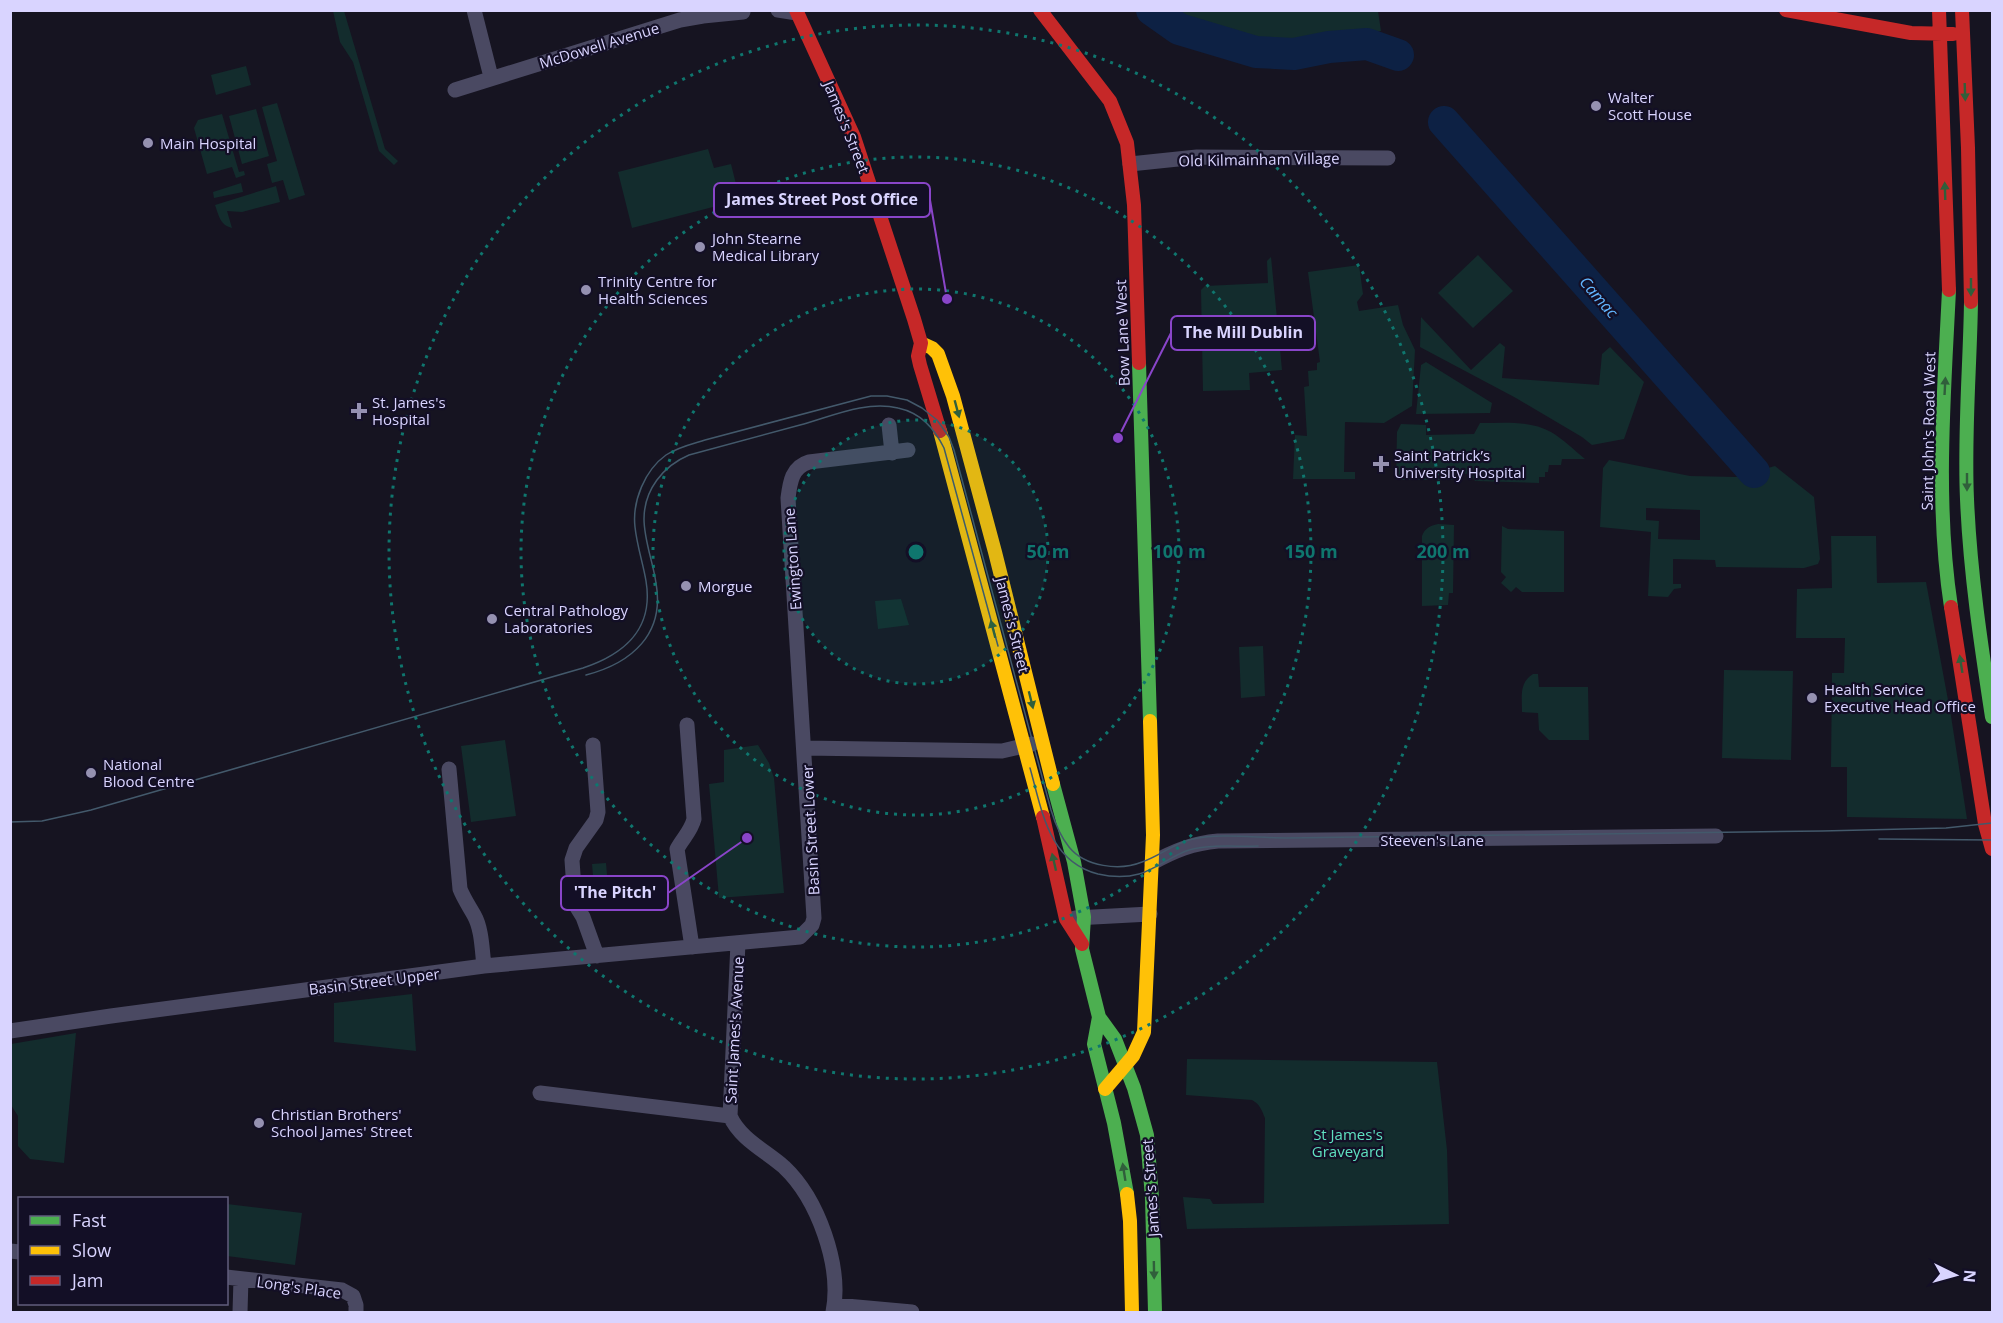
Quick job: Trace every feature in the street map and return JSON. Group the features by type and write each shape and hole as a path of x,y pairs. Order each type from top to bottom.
{"main road":[{"name":"Bow Lane West","path":"1040,10 1110,101 1127,143 1130,164 1134,205 1154,835 1152,863"},
{"path":"1786,10 1911,33 1963,34"},
{"name":"Saint John's Road West","path":"1939,10 1949,286 1942,481 1946,560 1985,824 1992,849"},
{"path":"1962,10 1971,286 1970,360 1966,418 1967,498 1978,624 1992,717"},
{"name":"James's Street","path":"796,12 815,48 854,137 921,343 918,356 920,365 934,409 1025,746 1066,919 1082,944"},
{"name":"James's Street","path":"921,343 938,354 953,396 1074,862 1084,917 1082,944 1099,1017 1115,1039 1142,1110 1150,1161 1155,1312"},
{"path":"1105,1089 1126,1066 1140,1044 1144,1032 1152,863"},
{"name":"James's Street","path":"1099,1017 1094,1044 1121,1155 1128,1200 1132,1312"}],"street":[{"path":"474,10 491,77"},
{"path":"778,10 796,12"},
{"name":"McDowell Avenue","path":"455,90 679,15 743,12"},
{"name":"Old Kilmainham Village","path":"1130,164 1197,157 1388,158"},
{"path":"889,425 892,453"},
{"name":"Ewington Lane","path":"805,748 788,498 790,482 794,472 801,465 809,462 908,450"},
{"path":"687,725 694,819 692,828 677,849 692,947"},
{"name":"Basin Street Lower","path":"738,944 800,937 812,925 814,918 805,748 1002,751 1041,741"},
{"path":"593,745 598,812 596,820 576,848 572,860 575,904 583,917 597,956"},
{"path":"448,769 460,889 478,927 484,966"},
{"name":"Steeven's Lane","path":"1152,863 1183,847 1210,842 1716,836"},
{"path":"1066,919 1150,914"},
{"name":"Basin Street Upper","path":"10,1031 484,966 738,944"},
{"name":"Saint James's Avenue","path":"730,1116 738,944"},
{"path":"540,1093 730,1116 747,1138 782,1166 805,1190 831,1257 835,1282 834,1309 912,1312"},
{"path":"234,1278 240,1312"},
{"name":"Long's Place","path":"234,1278 342,1290 353,1296 356,1312"}],"green space":[{"path":"333,11 344,11 385,149 398,161 394,165 379,151 353,62 340,42"},
{"path":"1167,11 1378,11 1381,31 1312,41 1232,39 1183,21"},
{"path":"246,66 251,85 216,95 211,75"},
{"path":"277,103 305,195 289,200 283,180 272,183 267,164 277,161 262,107"},
{"path":"256,109 269,156 242,164 229,116"},
{"path":"222,114 239,172 244,171 245,175 236,178 232,167 207,174 194,128 198,120"},
{"path":"708,149 714,168 731,164 740,200 632,228 618,172"},
{"path":"241,183 243,192 214,198 213,192"},
{"path":"276,186 280,202 242,212 227,211 232,228 220,220 215,205"},
{"path":"1478,255 1513,291 1473,328 1438,293"},
{"path":"1271,257 1282,370 1249,373 1250,390 1203,391 1201,290 1205,286 1268,283 1267,261"},
{"path":"1359,265 1363,294 1357,302 1359,311 1398,305 1403,325 1415,350 1412,406 1384,423 1345,422 1344,472 1355,472 1355,479 1293,479 1295,435 1307,436 1304,387 1309,386 1308,371 1317,370 1317,363 1320,362 1308,272"},
{"path":"1421,317 1471,370 1500,343 1505,347 1502,378 1599,385 1602,354 1610,347 1644,382 1624,439 1592,445 1516,398 1420,347"},
{"path":"1426,362 1492,403 1490,413 1416,414 1421,365"},
{"path":"1480,423 1516,423 1543,428 1560,438 1585,459 1562,459 1561,465 1549,465 1545,477 1539,477 1539,483 1475,481 1465,474 1455,480 1396,480 1397,432 1401,424 1426,425 1426,435 1474,434"},
{"path":"1609,460 1690,476 1736,477 1775,466 1814,497 1820,559 1818,564 1804,568 1716,567 1715,560 1673,559 1673,584 1681,584 1681,588 1674,589 1668,597 1648,596 1651,532 1600,527 1603,468","holes":["1646,508 1700,510 1700,540 1658,539 1659,521 1646,520"]},
{"path":"1438,524 1454,525 1453,593 1449,593 1448,605 1422,606 1422,536 1428,528"},
{"path":"1502,526 1508,529 1564,531 1564,592 1522,592 1516,587 1511,592 1501,583 1506,577 1501,572"},
{"path":"1831,536 1876,536 1877,583 1926,582 1967,819 1847,817 1847,767 1831,767 1832,673 1844,673 1845,638 1796,638 1797,589 1832,588"},
{"path":"901,599 909,625 878,629 875,601"},
{"path":"1263,646 1265,696 1241,698 1239,647"},
{"path":"1724,670 1793,671 1791,760 1722,758"},
{"path":"1533,674 1538,674 1539,687 1588,687 1589,740 1549,740 1539,730 1538,713 1522,712 1523,686"},
{"path":"505,740 516,816 471,822 461,746"},
{"path":"758,745 769,763 774,778 784,893 719,898 709,784 724,782 724,750"},
{"path":"606,863 609,898 595,899 592,864"},
{"path":"412,994 416,1051 334,1042 334,1003"},
{"path":"76,1033 64,1163 30,1159 18,1146 18,1116 11,1105 11,1044"},
{"name":"St James's Graveyard","path":"1187,1059 1437,1062 1447,1150 1449,1224 1187,1229 1183,1197 1210,1199 1213,1204 1264,1203 1265,1118 1262,1110 1252,1100 1186,1095"},
{"path":"228,1204 302,1213 295,1265 228,1256"}],"waterway":[{"name":"Camac","path":"1152,10 1179,29 1256,52 1294,54 1329,47 1367,44 1398,55"},
{"name":"Camac","path":"1444,122 1754,472"}],"tram line":[{"path":"10,822 42,821 91,810 598,662 624,647 641,626 645,613 646,581 637,541 635,517 642,487 659,461 675,450 705,440 871,396 887,396 907,400 922,408 937,420 949,437 1053,815 1060,834 1069,847 1076,854 1093,863 1113,866 1133,865 1186,841 1215,836 1286,838 1822,831 1946,828 1992,823"},
{"path":"586,675 618,663 642,644 650,631 657,601 655,575 645,535 644,519 647,498 663,472 689,455 848,410 873,406 906,410 920,418 936,434 944,448 998,646"},
{"path":"1030,768 1044,817 1058,846 1068,858 1081,867 1098,874 1118,877 1139,874 1197,848 1258,846"},
{"path":"1879,839 1992,840"}],"traffic: fast":[{"path":"1949,290 1942,488 1946,568 1951,607"},
{"path":"1971,302 1966,474 1968,526 1973,581 1992,717"},
{"path":"1139,363 1150,721"},
{"path":"1053,784 1074,862 1084,917 1082,949 1099,1017 1094,1044 1114,1123 1127,1194"},
{"path":"1099,1017 1115,1039 1134,1088 1147,1135 1152,1198 1155,1312"}],"traffic: slow":[{"path":"921,343 938,354 953,396 1053,784"},
{"path":"940,431 1043,817"},
{"path":"1105,1089 1133,1056 1144,1032 1153,835 1150,721"},
{"path":"1127,1194 1130,1221 1132,1312"}],"traffic: jam":[{"path":"796,10 854,137 914,319 921,343 918,356 920,365 940,431"},
{"path":"1040,10 1110,101 1127,143 1134,205 1139,363"},
{"path":"1786,10 1911,33 1953,34"},
{"path":"1939,10 1949,290"},
{"path":"1962,10 1971,302"},
{"path":"1951,607 1985,824 1992,849"},
{"path":"1043,817 1066,919 1082,944"}],"place":[{"name":"Walter Scott House","path":"1596,106"},
{"name":"Main Hospital","path":"148,143"},
{"name":"John Stearne Medical Library","path":"700,247"},
{"name":"Trinity Centre for Health Sciences","path":"586,290"},
{"name":"James Street Post Office","path":"947,299"},
{"name":"St. James's Hospital","path":"359,411"},
{"name":"The Mill Dublin","path":"1118,438"},
{"name":"Saint Patrick’s University Hospital","path":"1381,464"},
{"name":"Morgue","path":"686,586"},
{"name":"Central Pathology Laboratories","path":"492,619"},
{"name":"Health Service Executive Head Office","path":"1812,698"},
{"name":"National Blood Centre","path":"91,773"},
{"name":"'The Pitch'","path":"747,838"},
{"name":"Christian Brothers' School James' Street","path":"259,1123"}]}
